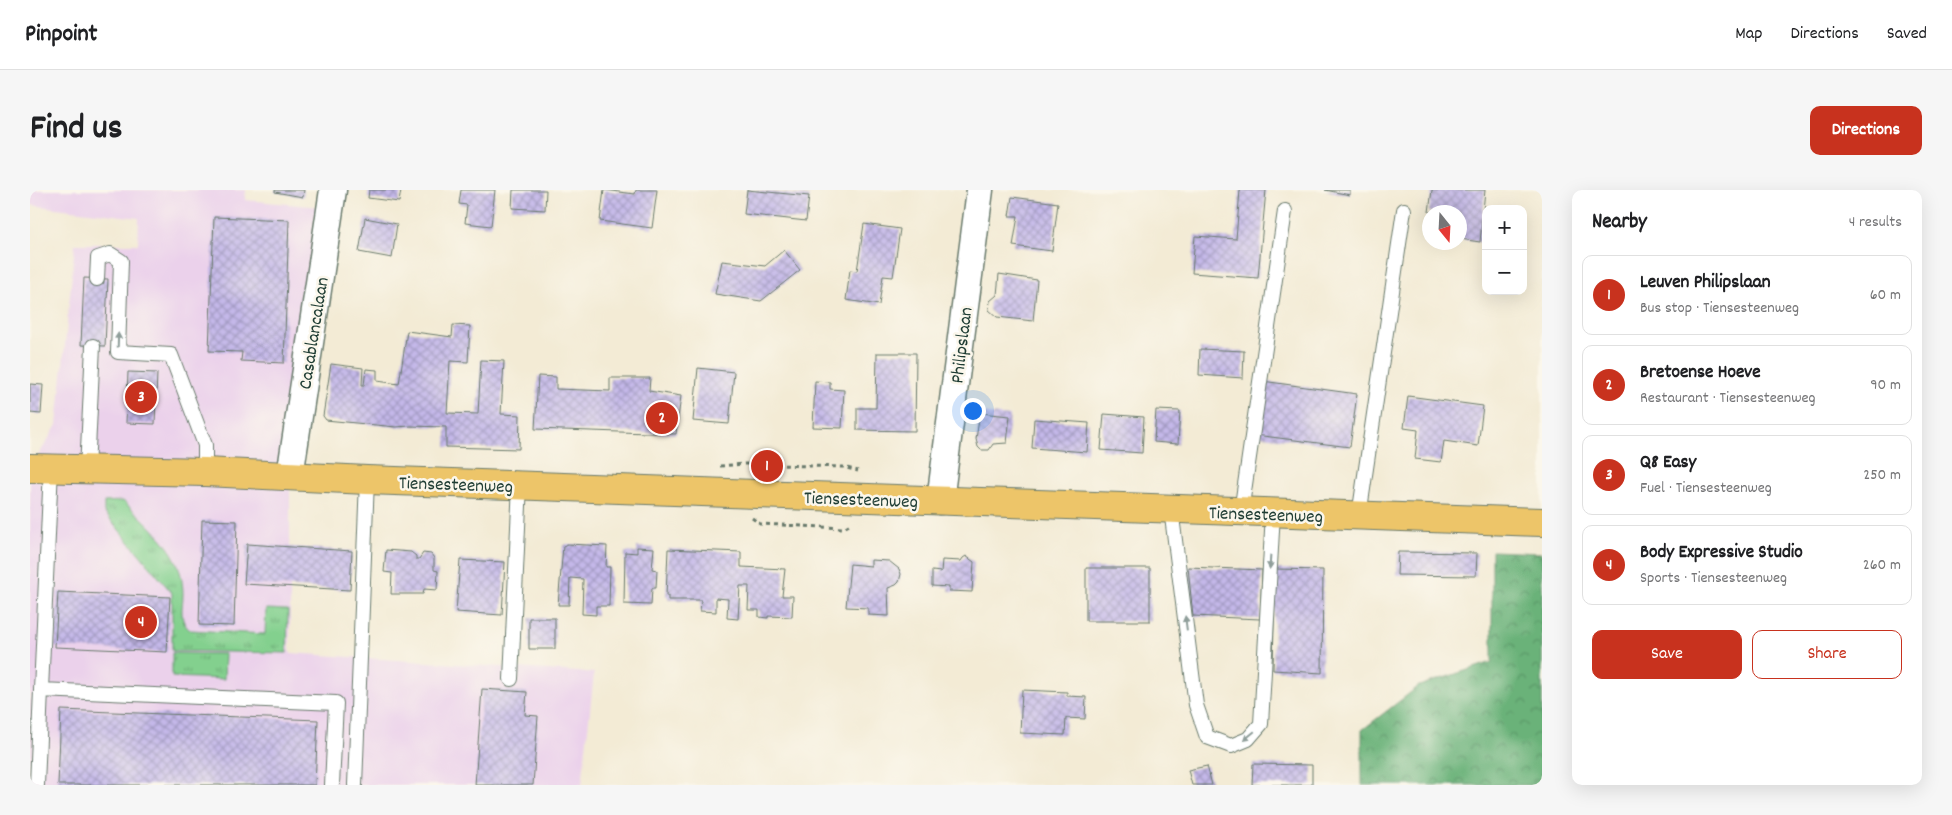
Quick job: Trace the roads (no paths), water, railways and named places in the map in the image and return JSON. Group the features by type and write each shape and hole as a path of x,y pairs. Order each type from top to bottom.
{"main road":[{"name":"Tiensesteenweg","path":"41,468 206,472 367,480 1542,522"}],"street":[{"name":"Casablancalaan","path":"290,476 333,190"},
{"name":"Philipslaan","path":"940,501 980,190"}],"lane":[{"path":"1360,516 1404,210"},
{"path":"1241,512 1285,211"},
{"path":"97,279 98,258 110,254 122,261 118,352 172,355 205,445 206,472"},
{"path":"87,470 93,346"},
{"path":"37,785 41,690 41,468"},
{"path":"355,785 367,480"},
{"path":"511,679 520,484"},
{"path":"1171,509 1196,705 1207,737 1231,746 1248,739 1261,724 1273,513"},
{"path":"41,690 336,703 332,785"}],"place":[{"name":"Q8 Easy","path":"141,397"},
{"name":"Bretoense Hoeve","path":"662,418"},
{"name":"Leuven Philipslaan","path":"767,466"},
{"name":"Body Expressive Studio","path":"141,622"}]}
